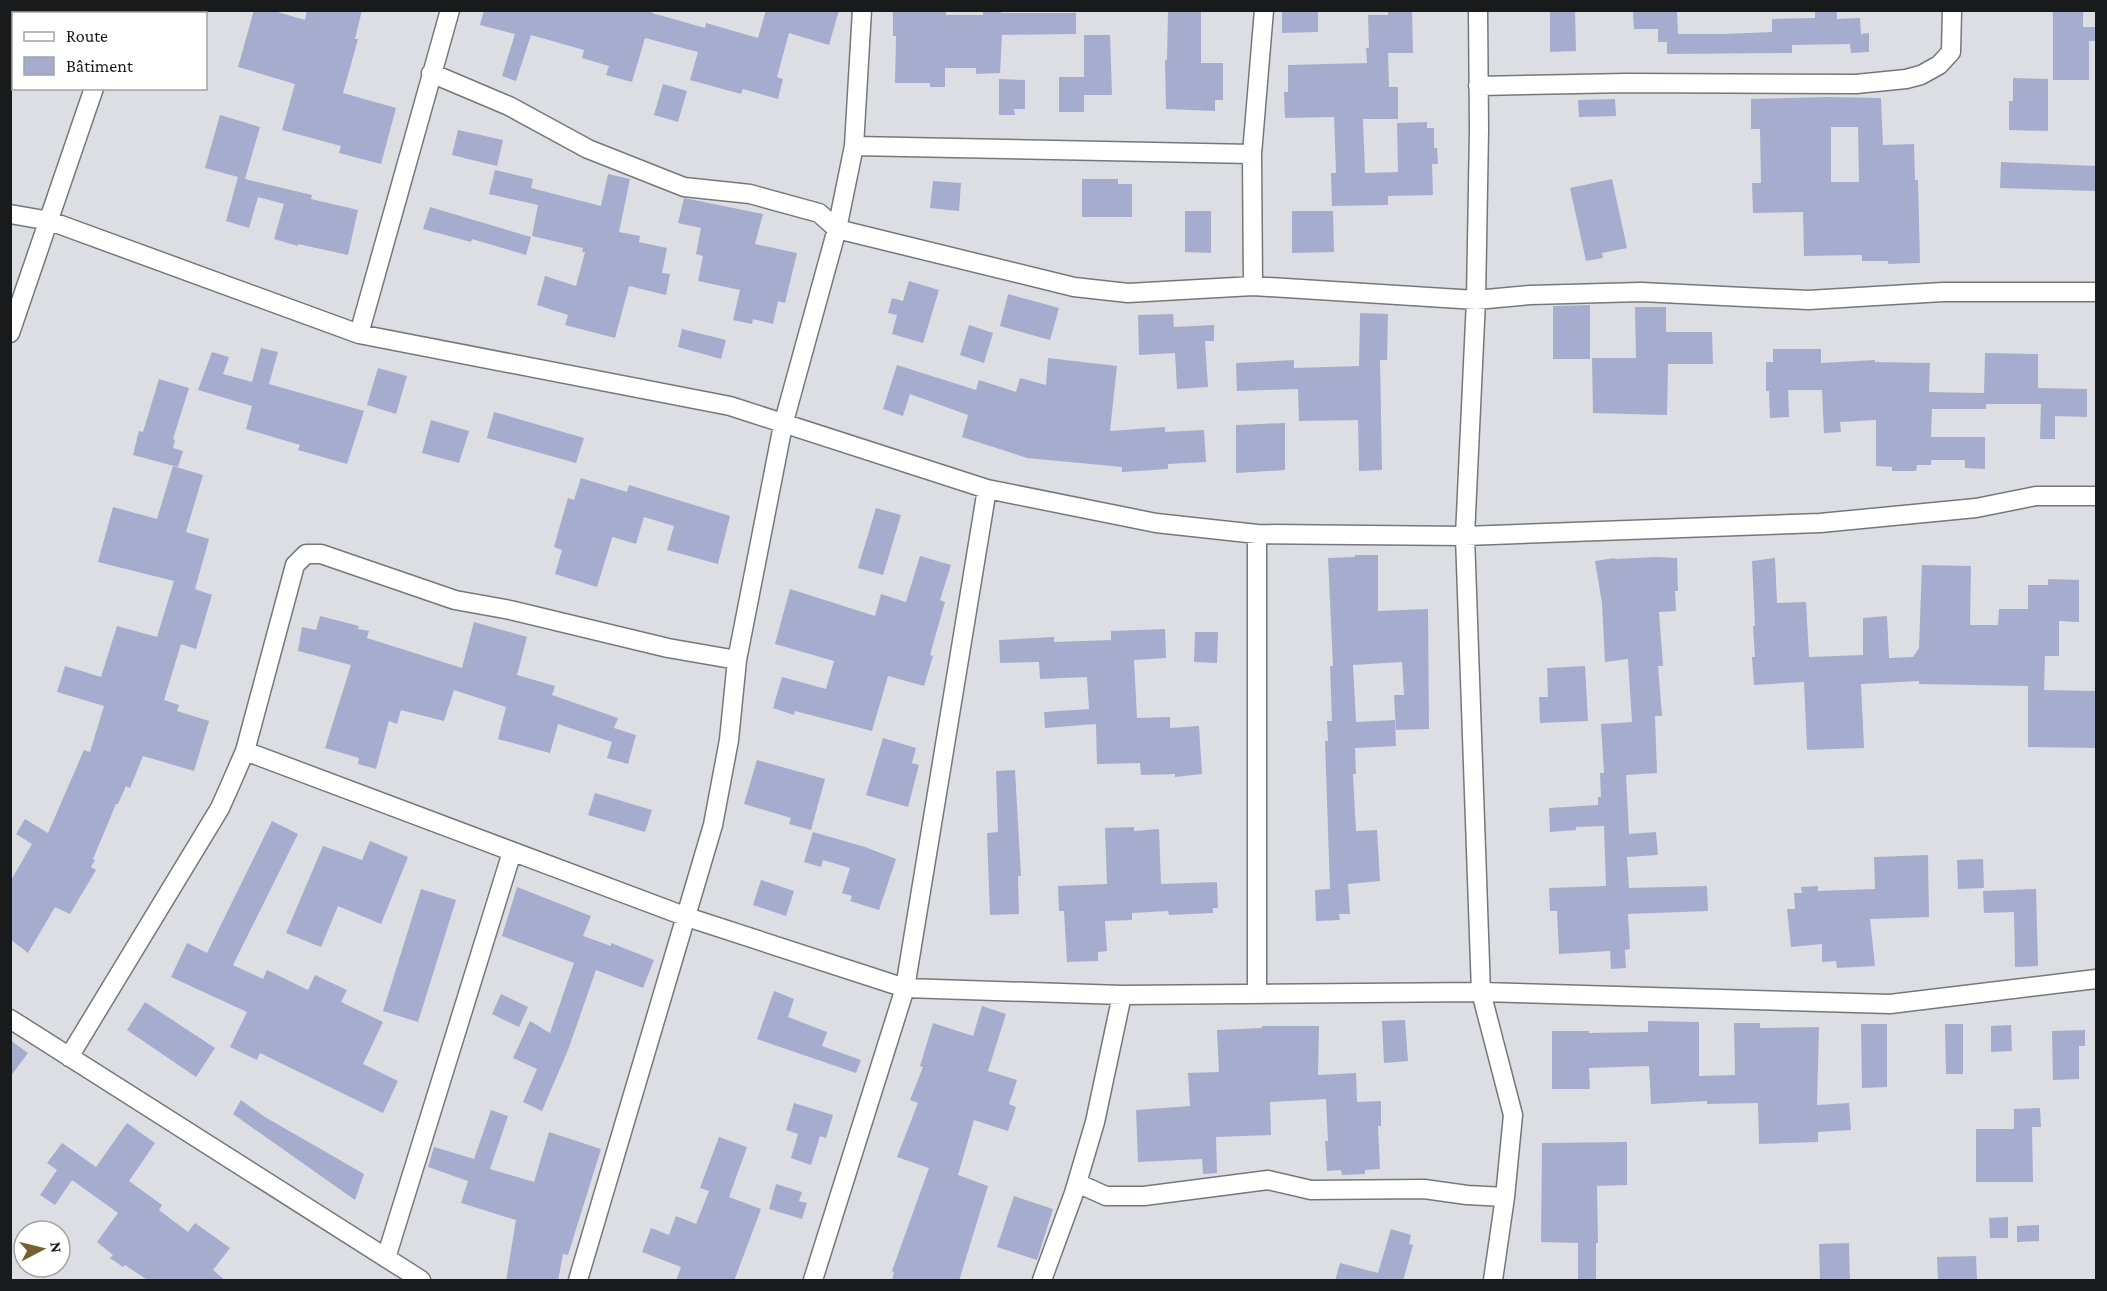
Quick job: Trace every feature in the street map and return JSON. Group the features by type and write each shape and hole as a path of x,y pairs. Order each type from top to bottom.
{"street":[{"path":"359,334 450,10"},
{"path":"578,1281 687,917 715,815 729,740 737,660 783,425 837,229 854,146 862,10"},
{"path":"1253,286 1252,154 1264,10"},
{"path":"1478,10 1476,300 1465,536 1481,992 1513,1115 1505,1197 1493,1281"},
{"path":"1478,86 1627,83 1856,84 1906,79 1921,75 1939,65 1951,52 1952,10"},
{"path":"431,73 509,106 588,149 684,186 750,194 819,213 837,229 1074,287 1128,293 1253,286 1476,300 1530,295 1641,292 1808,300 1943,292 2097,292"},
{"path":"10,333 93,90"},
{"path":"854,146 1252,154"},
{"path":"10,214 50,221 359,334 730,406 987,489 1156,524 1257,534 1465,536 1820,523 1976,508 2036,496 2097,496"},
{"path":"813,1281 905,988 987,489"},
{"path":"1257,534 1257,993"},
{"path":"69,1058 220,808 246,751 295,565 306,554 321,554 455,600 510,610 668,648 737,660"},
{"path":"246,751 687,917 905,988 1122,995 1481,992 1890,1004 2097,979"},
{"path":"386,1258 512,852"},
{"path":"1042,1281 1077,1183 1095,1122 1122,995"},
{"path":"10,1019 421,1281"},
{"path":"1077,1183 1106,1196 1144,1196 1268,1180 1311,1190 1424,1189 1505,1197"}],"building":[{"path":"254,10 271,10 305,20 307,10 362,10 355,39 358,39 343,93 396,108 381,164 339,153 341,146 282,130 295,84 238,67"},
{"path":"484,10 653,10 652,13 705,28 706,23 758,38 766,10 839,10 829,45 789,33 777,77 783,79 778,99 743,89 741,94 690,80 698,52 645,38 632,82 606,75 609,66 582,58 584,50 531,35 516,81 502,76 515,34 480,25"},
{"path":"893,10 946,10 946,15 983,15 983,10 1001,10 1001,13 1076,13 1076,34 1002,35 1000,73 976,74 976,68 945,68 945,87 930,87 930,83 895,83 896,36 893,36"},
{"path":"1168,10 1201,10 1201,63 1223,63 1223,100 1215,100 1215,111 1166,109 1165,60 1167,60"},
{"path":"1282,10 1318,10 1318,32 1282,33"},
{"path":"1388,10 1412,10 1413,53 1388,53 1389,87 1398,87 1398,119 1363,119 1365,173 1398,172 1397,123 1427,122 1427,128 1434,128 1434,148 1437,148 1438,164 1432,164 1433,195 1388,196 1388,205 1332,206 1331,173 1336,173 1334,117 1285,118 1284,92 1288,92 1288,65 1367,63 1368,15 1388,15"},
{"path":"1550,10 1575,10 1576,51 1550,52"},
{"path":"1815,10 1837,10 1837,19 1860,18 1861,34 1869,33 1869,52 1851,53 1850,44 1792,45 1792,53 1667,54 1667,42 1658,42 1658,29 1634,29 1633,12 1677,11 1678,34 1722,34 1772,32 1772,19 1815,18"},
{"path":"2053,10 2083,10 2083,27 2097,27 2097,41 2089,41 2089,80 2053,80"},
{"path":"1084,35 1110,35 1112,95 1084,95 1084,112 1059,112 1059,77 1084,77"},
{"path":"2013,78 2048,79 2048,131 2009,130 2009,101 2013,101"},
{"path":"999,79 1025,80 1025,109 1014,109 1015,115 999,115"},
{"path":"663,84 687,91 678,122 654,115"},
{"path":"1881,98 1883,145 1914,144 1915,180 1918,180 1920,263 1888,264 1888,261 1862,261 1862,255 1804,256 1803,212 1753,213 1752,183 1761,183 1760,129 1751,129 1751,99","holes":["1831,127 1858,127 1859,182 1831,182"]},
{"path":"1615,99 1616,116 1579,117 1578,100"},
{"path":"220,115 260,127 245,179 312,195 311,199 358,210 348,255 274,239 284,204 258,197 249,228 226,221 238,177 205,168"},
{"path":"458,130 503,140 497,166 452,155"},
{"path":"2001,162 2096,166 2095,191 2000,188"},
{"path":"495,170 533,179 531,188 601,206 608,174 630,179 619,232 640,236 639,242 667,248 662,273 670,274 666,295 629,286 615,338 565,325 568,315 537,305 545,276 576,286 585,252 582,252 583,248 532,236 538,205 489,194"},
{"path":"1082,179 1118,179 1118,184 1132,184 1132,217 1082,217"},
{"path":"1612,179 1627,248 1602,253 1603,258 1586,261 1570,188"},
{"path":"933,181 961,183 959,211 930,208"},
{"path":"684,198 763,214 755,244 797,253 785,303 778,301 773,324 753,319 752,324 733,320 740,290 698,281 703,256 696,254 701,228 678,223"},
{"path":"430,207 531,237 526,255 472,239 471,242 423,229"},
{"path":"1185,211 1211,211 1211,253 1185,252"},
{"path":"1292,211 1333,211 1334,252 1292,253"},
{"path":"909,281 939,290 923,343 892,334 897,315 888,313 892,298 903,301"},
{"path":"1008,294 1059,308 1050,340 1000,326"},
{"path":"1590,305 1590,359 1553,359 1553,306"},
{"path":"1635,307 1666,307 1666,332 1712,332 1713,364 1668,364 1667,415 1593,413 1592,358 1636,358"},
{"path":"1360,313 1388,314 1387,360 1380,360 1382,470 1359,471 1358,420 1299,421 1298,389 1237,391 1236,363 1294,360 1294,368 1359,366"},
{"path":"1173,314 1174,327 1214,325 1214,341 1205,341 1208,387 1177,389 1175,353 1139,355 1138,315"},
{"path":"969,325 993,333 984,363 960,355"},
{"path":"682,329 726,340 721,359 678,347"},
{"path":"261,348 278,352 269,384 364,411 347,464 298,450 300,445 246,429 252,406 198,390 212,352 229,357 223,374 252,382"},
{"path":"1773,349 1821,349 1821,363 1875,360 1875,362 1930,363 1929,392 1984,393 1985,353 2038,354 2038,388 2087,389 2087,417 2055,416 2055,439 2040,439 2041,404 1986,404 1986,409 1932,409 1931,437 1985,437 1985,469 1965,468 1965,460 1931,460 1931,465 1917,465 1916,471 1892,471 1892,467 1876,466 1876,420 1840,422 1841,432 1824,433 1822,390 1788,390 1789,417 1770,418 1769,391 1766,391 1766,362 1773,362"},
{"path":"1048,358 1117,366 1110,431 1165,427 1165,432 1204,430 1206,462 1168,464 1168,469 1122,472 1122,467 1027,458 962,437 968,415 910,394 903,416 883,409 897,365 976,390 979,380 1016,392 1020,378 1046,385"},
{"path":"378,368 407,376 396,414 367,405"},
{"path":"159,379 189,388 173,439 175,440 173,448 183,451 178,467 133,455 139,431 143,432"},
{"path":"494,412 584,438 576,463 487,438"},
{"path":"431,420 469,431 459,463 422,453"},
{"path":"1285,423 1285,470 1236,473 1236,425"},
{"path":"173,466 203,475 186,532 209,539 195,589 212,595 196,649 181,644 164,700 179,705 177,711 209,721 194,771 143,756 130,788 126,786 116,804 93,859 95,860 91,867 96,870 70,914 55,907 28,953 10,939 10,882 32,844 16,834 25,819 48,833 84,750 90,752 104,706 57,692 65,666 101,677 117,626 157,637 174,581 98,562 113,507 157,519"},
{"path":"581,478 627,492 629,485 730,516 718,564 667,550 674,526 644,517 636,544 612,538 597,587 555,574 562,550 554,547 568,498 574,500"},
{"path":"876,508 901,515 883,575 858,568"},
{"path":"1355,555 1378,555 1378,611 1428,609 1429,729 1396,730 1394,695 1404,695 1402,662 1353,665 1356,722 1395,720 1396,746 1355,748 1356,774 1353,774 1356,831 1377,830 1380,881 1348,884 1350,914 1339,914 1340,920 1316,921 1315,890 1330,889 1325,741 1328,741 1327,721 1332,721 1330,666 1333,666 1328,558 1355,557"},
{"path":"920,556 951,565 940,600 945,602 924,686 888,676 872,731 795,711 794,715 773,708 782,677 826,689 834,661 775,644 790,589 875,616 881,594 906,602"},
{"path":"1677,558 1678,591 1675,591 1676,611 1659,612 1663,666 1658,666 1662,716 1655,716 1657,773 1626,775 1629,834 1656,832 1658,855 1627,857 1629,888 1707,886 1708,911 1628,914 1630,949 1625,950 1626,968 1611,969 1610,951 1559,954 1557,911 1550,911 1549,888 1606,886 1604,826 1576,827 1576,830 1550,832 1549,808 1598,805 1598,797 1601,797 1600,773 1604,773 1601,724 1632,722 1628,659 1605,662 1602,603 1595,561"},
{"path":"1775,558 1777,603 1806,602 1809,657 1863,655 1863,618 1887,616 1889,658 1913,657 1919,648 1922,565 1971,566 1970,625 1998,625 1999,609 2028,609 2028,585 2048,585 2048,579 2079,580 2079,622 2059,621 2059,656 2045,656 2044,690 2097,691 2097,748 2028,747 2028,686 1919,684 1919,681 1861,684 1864,748 1807,750 1804,682 1754,685 1752,657 1755,657 1753,626 1755,626 1752,561"},
{"path":"320,616 359,626 358,629 369,631 367,638 462,668 474,622 527,637 517,675 555,686 552,695 618,718 614,728 636,735 628,764 607,758 612,742 558,724 550,753 498,739 506,707 454,690 444,721 401,710 397,724 389,721 376,769 358,764 359,758 325,748 351,665 298,651 302,627 316,630"},
{"path":"1165,629 1166,658 1134,660 1137,718 1170,717 1170,728 1199,726 1202,774 1175,777 1175,774 1141,775 1140,763 1097,764 1096,724 1045,728 1044,712 1089,709 1087,677 1040,679 1039,662 1000,663 999,640 1054,637 1054,642 1111,640 1111,631"},
{"path":"1195,632 1218,632 1217,663 1194,662"},
{"path":"1585,666 1588,721 1540,723 1539,697 1548,697 1547,668"},
{"path":"883,738 916,748 912,763 919,765 908,807 866,795"},
{"path":"757,760 825,779 811,830 789,824 791,818 744,804"},
{"path":"1015,770 1021,876 1018,876 1019,914 990,915 987,833 998,832 996,771"},
{"path":"595,793 652,810 645,832 588,815"},
{"path":"272,821 298,834 233,965 263,979 267,970 308,990 315,975 347,990 341,1002 383,1022 363,1064 398,1081 383,1113 260,1053 257,1060 230,1047 247,1012 171,977 187,943 207,953"},
{"path":"1134,827 1134,831 1159,829 1161,884 1217,882 1218,908 1213,908 1213,913 1169,915 1168,911 1132,913 1132,920 1105,921 1107,951 1098,952 1098,961 1067,962 1064,911 1059,911 1058,886 1107,884 1105,828"},
{"path":"813,832 865,847 896,859 879,910 850,901 852,896 842,893 850,868 823,860 821,867 804,862"},
{"path":"370,841 408,857 381,924 338,906 321,947 286,933 323,846 362,860"},
{"path":"1928,855 1929,917 1870,919 1875,966 1837,968 1836,961 1822,962 1822,944 1791,947 1787,909 1795,909 1794,893 1802,893 1801,887 1818,886 1818,891 1875,889 1874,857"},
{"path":"1983,859 1984,888 1958,889 1957,860"},
{"path":"761,880 794,891 786,916 753,905"},
{"path":"517,887 591,916 583,936 611,946 611,943 654,960 643,988 596,970 568,1050 542,1111 523,1102 537,1069 513,1058 530,1021 550,1033 574,963 502,936"},
{"path":"421,889 456,900 418,1022 383,1011"},
{"path":"2036,889 2038,966 2015,967 2014,912 1984,913 1983,891"},
{"path":"774,991 794,999 788,1017 827,1032 822,1046 861,1060 856,1073 757,1039"},
{"path":"501,994 528,1007 519,1027 492,1014"},
{"path":"145,1002 215,1048 196,1077 127,1030"},
{"path":"982,1006 1006,1014 988,1071 1017,1080 1009,1104 1016,1107 1008,1131 974,1120 958,1175 988,1186 959,1281 892,1281 894,1272 892,1271 929,1168 897,1157 918,1103 910,1100 923,1067 920,1066 933,1023 973,1036"},
{"path":"1405,1020 1408,1061 1384,1063 1382,1021"},
{"path":"1648,1021 1699,1022 1699,1076 1735,1075 1734,1023 1760,1023 1760,1028 1819,1027 1817,1105 1849,1103 1851,1130 1818,1132 1818,1142 1759,1144 1758,1103 1707,1104 1707,1101 1651,1104 1649,1066 1589,1068 1590,1089 1552,1089 1552,1031 1648,1032"},
{"path":"1861,1024 1887,1024 1887,1087 1862,1088"},
{"path":"1945,1024 1963,1024 1963,1074 1946,1074"},
{"path":"2011,1025 2012,1051 1991,1052 1991,1026"},
{"path":"1262,1026 1319,1026 1318,1075 1356,1073 1357,1102 1381,1101 1381,1126 1378,1126 1380,1169 1365,1170 1365,1174 1342,1175 1341,1170 1327,1171 1326,1099 1270,1102 1271,1135 1216,1137 1217,1173 1203,1174 1202,1159 1138,1162 1136,1110 1190,1106 1188,1073 1219,1072 1217,1030 1262,1028"},
{"path":"2085,1030 2085,1046 2079,1046 2079,1079 2053,1080 2052,1031"},
{"path":"10,1040 28,1053 10,1077"},
{"path":"241,1100 265,1117 364,1174 355,1200 233,1114"},
{"path":"794,1103 833,1115 826,1138 820,1136 811,1165 791,1158 798,1134 786,1130"},
{"path":"2040,1108 2041,1127 2032,1127 2033,1182 1976,1182 1976,1129 2014,1129 2014,1109"},
{"path":"491,1110 508,1116 490,1169 534,1182 549,1132 601,1149 568,1255 563,1254 558,1281 506,1281 516,1220 461,1203 468,1181 428,1167 434,1147 474,1159"},
{"path":"127,1123 155,1143 129,1181 162,1205 159,1210 188,1232 195,1223 230,1248 213,1270 226,1281 149,1281 110,1258 113,1255 97,1242 118,1213 72,1180 55,1205 40,1195 57,1170 47,1163 62,1143 96,1167"},
{"path":"719,1137 747,1147 729,1197 761,1209 734,1281 676,1281 681,1267 642,1252 651,1228 669,1235 676,1216 696,1224 709,1191 700,1188"},
{"path":"1627,1142 1627,1185 1597,1186 1596,1281 1578,1281 1578,1243 1541,1242 1542,1143"},
{"path":"776,1184 802,1192 799,1201 807,1203 802,1219 769,1209"},
{"path":"1014,1196 1053,1209 1037,1260 997,1247"},
{"path":"2008,1217 2008,1238 1990,1238 1989,1218"},
{"path":"2039,1225 2039,1241 2017,1242 2017,1226"},
{"path":"1391,1229 1411,1235 1409,1244 1413,1245 1403,1281 1335,1281 1340,1263 1378,1273"},
{"path":"1849,1243 1850,1281 1820,1281 1819,1244"},
{"path":"1976,1256 1977,1281 1938,1281 1937,1257"}]}
